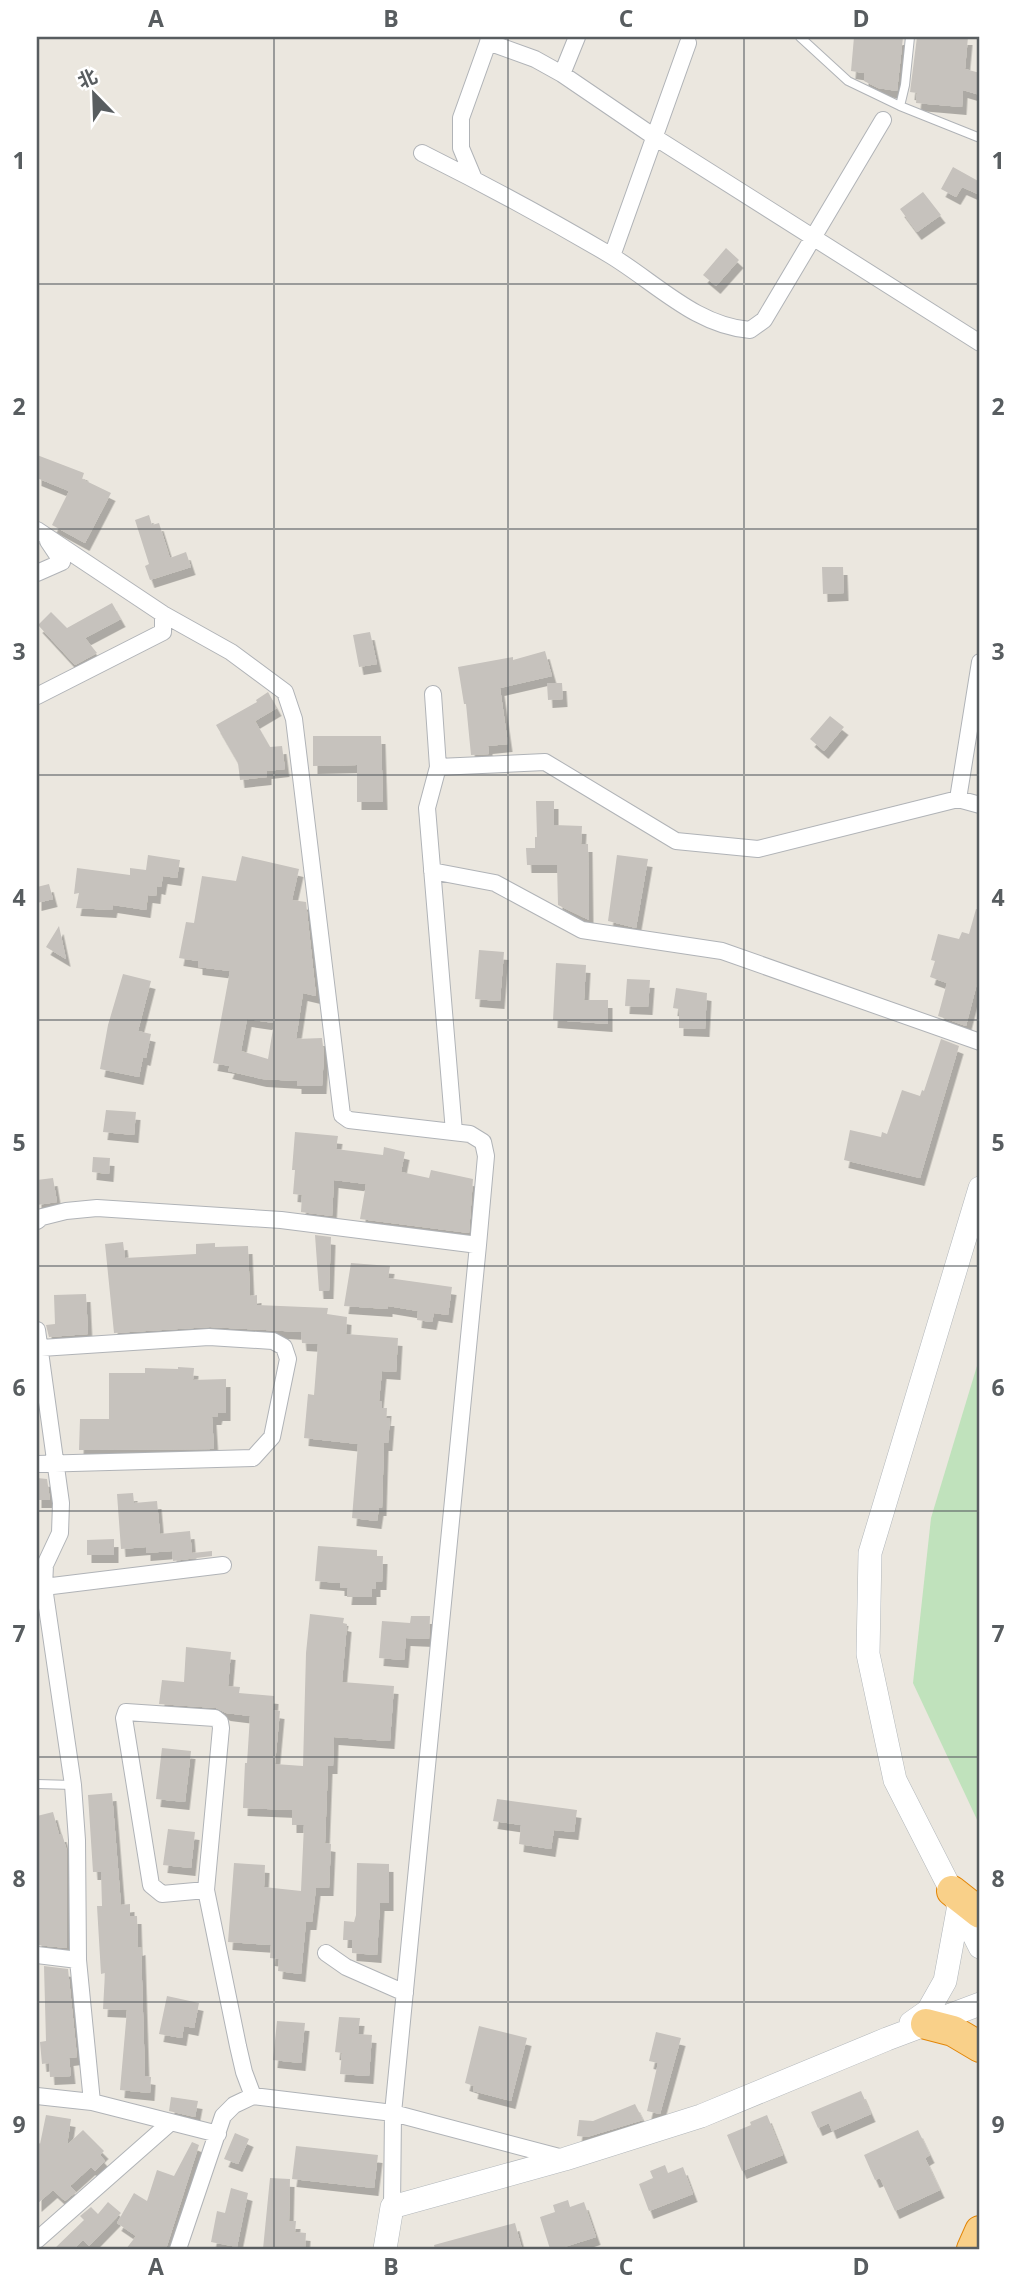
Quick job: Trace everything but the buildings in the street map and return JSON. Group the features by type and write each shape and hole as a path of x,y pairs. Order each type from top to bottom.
{"highway":[{"path":"926,2024 953,2031 980,2048"},
{"path":"972,2249 980,2231"}],"street":[{"path":"562,74 577,37"},
{"path":"474,179 461,148 461,118 489,39 562,74 656,138 980,343"},
{"path":"612,256 688,43"},
{"path":"422,153 612,256 708,320 750,330 764,320 883,120"},
{"path":"37,573 62,562 39,532"},
{"path":"39,532 163,614 231,652 285,692 294,719 342,1115 349,1120 470,1134 483,1142 486,1156 393,2113 391,2207 385,2249"},
{"path":"37,696 163,632 163,614"},
{"path":"958,799 980,663"},
{"path":"433,694 438,767 426,808 454,1132"},
{"path":"438,767 545,762 676,841 758,849 958,799 980,805"},
{"path":"432,871 495,883 582,930 722,951 980,1042"},
{"path":"980,1188 870,1553 868,1654 895,1780 963,1903 980,1947"},
{"path":"37,1221 42,1217 66,1211 97,1208 281,1220 478,1245"},
{"path":"37,1330 61,1503 60,1533 45,1565 44,1587 74,1784 78,1960 92,2102"},
{"path":"37,1464 254,1458 272,1437 288,1359 284,1347 273,1341 209,1337 41,1348"},
{"path":"44,1587 223,1565"},
{"path":"206,1890 162,1894 151,1885 124,1718 126,1712 215,1718 220,1722 206,1890 244,2072 253,2096"},
{"path":"887,2039 928,2011 936,2000 945,1981 963,1903"},
{"path":"326,1953 346,1967 405,1993"},
{"path":"37,1955 78,1960"},
{"path":"391,2207 565,2159 701,2116 887,2039 980,2004"},
{"path":"37,2096 92,2102 218,2134"},
{"path":"178,2249 223,2116 234,2105 253,2096 393,2113 565,2159"},
{"path":"37,2239 171,2122"}],"lane":[{"path":"800,37 848,81 900,106 980,138"},
{"path":"900,106 910,37"},
{"path":"37,1784 74,1784"}],"green space":[{"path":"980,1356 980,1826 913,1683 931,1518"}]}
